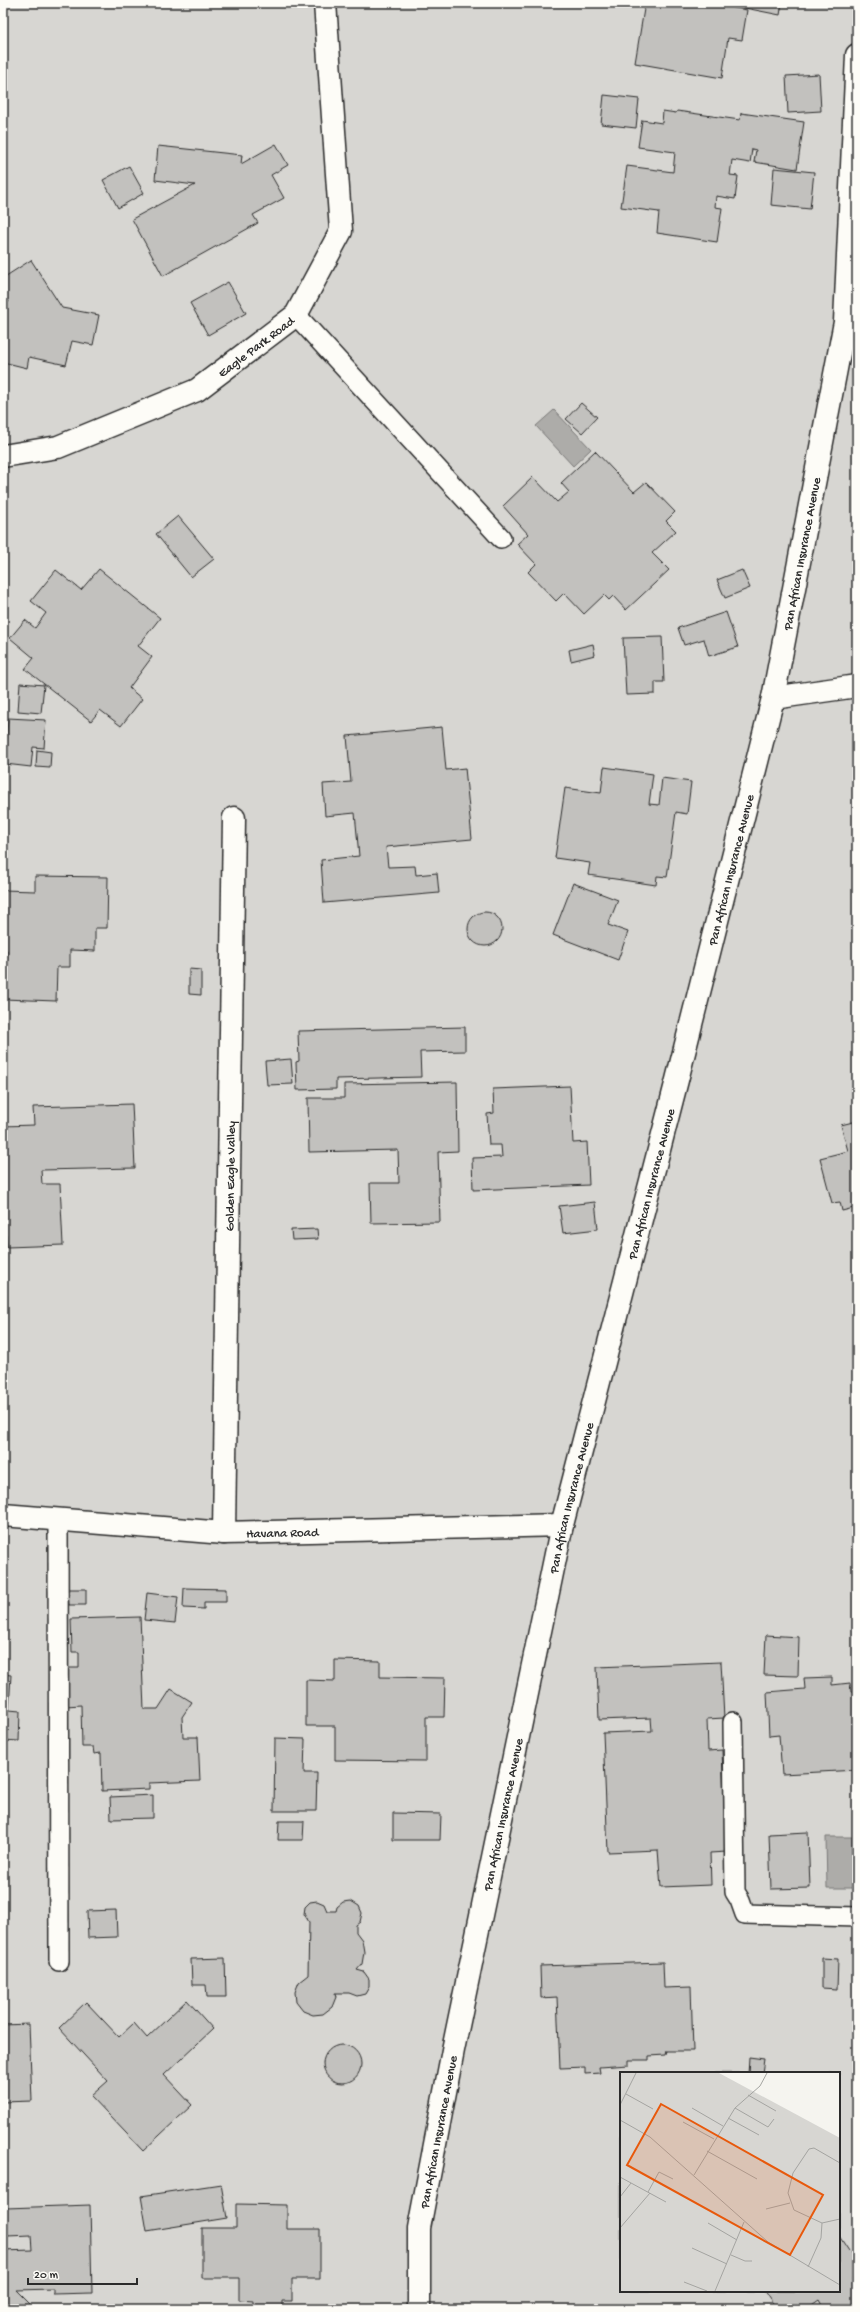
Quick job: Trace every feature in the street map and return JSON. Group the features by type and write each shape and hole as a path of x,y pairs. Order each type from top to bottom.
{"street":[{"name":"Eagle Park Road","path":"3,456 58,446 197,390 296,315 341,231 325,3"},
{"name":"Pan African Insurance Avenue","path":"419,2309 419,2228 455,2042 562,1526 677,1080 773,698 845,322 857,56"},
{"path":"773,698 857,686"},
{"name":"Golden Eagle Valley","path":"224,1533 234,818"},
{"name":"Havana Road","path":"3,1515 224,1533 562,1526"}],"lane":[{"path":"296,315 501,538"},
{"path":"58,1520 59,1961"},
{"path":"733,1722 735,1892 740,1900 745,1914 857,1917"}],"shaded area":[{"path":"3,3 857,3 857,2309 3,2309"},
{"path":"554,410 591,449 573,466 536,426"},
{"path":"826,1837 852,1837 853,1888 827,1888"}],"building":[{"path":"220,3 256,3 221,6"},
{"path":"645,3 706,3 747,10 742,40 728,38 722,78 635,63"},
{"path":"730,3 782,3 780,15 730,5"},
{"path":"819,74 821,111 788,113 786,76"},
{"path":"604,95 639,99 636,128 601,124"},
{"path":"663,111 676,113 677,111 740,120 741,113 804,122 797,169 754,162 756,150 752,149 750,163 732,160 730,175 738,176 735,199 716,196 715,207 722,208 717,242 657,233 659,212 621,207 627,166 673,172 675,152 638,147 642,120 662,123"},
{"path":"276,144 288,165 271,175 284,198 253,215 258,223 163,276 132,219 195,185 155,180 158,146 242,155 241,164"},
{"path":"129,166 144,193 118,208 103,180"},
{"path":"774,168 814,172 810,209 771,205"},
{"path":"31,260 62,308 99,315 93,345 72,341 66,365 29,357 27,368 3,362 3,300 9,302 3,292 3,278"},
{"path":"228,282 246,313 208,335 190,303"},
{"path":"581,403 597,417 582,433 566,419"},
{"path":"595,451 634,492 646,482 675,512 666,521 676,531 652,553 669,570 626,610 613,596 609,600 604,595 584,614 564,593 556,601 528,572 536,564 517,544 528,534 503,506 533,477 557,502 569,492 561,483"},
{"path":"178,516 214,559 191,577 156,534"},
{"path":"99,569 160,618 138,646 152,657 129,688 142,699 121,726 100,710 91,721 25,669 34,658 10,638 25,620 35,628 46,613 31,601 56,570 81,590"},
{"path":"742,570 750,588 725,598 717,580"},
{"path":"726,612 738,647 709,656 704,639 684,645 678,628"},
{"path":"662,637 664,682 655,682 655,694 626,695 623,638"},
{"path":"593,644 595,655 571,661 569,650"},
{"path":"20,683 44,685 41,713 18,711"},
{"path":"8,718 46,720 44,748 33,747 31,767 5,764"},
{"path":"442,727 446,770 465,768 472,839 386,847 388,867 415,866 416,875 437,873 439,893 324,903 321,860 359,856 355,813 325,816 323,784 351,782 347,736"},
{"path":"37,750 51,752 50,768 36,767"},
{"path":"604,767 653,774 649,804 659,805 662,778 691,782 687,814 676,812 667,877 657,876 656,885 588,875 590,863 555,858 565,788 601,793"},
{"path":"35,876 108,877 107,928 95,928 95,951 70,950 70,967 57,967 56,1001 3,999 3,959 7,959 7,950 3,950 3,890 35,891"},
{"path":"573,883 618,900 608,925 628,932 618,960 553,935"},
{"path":"482,912 488,912 492,913 499,919 502,929 501,936 495,943 488,946 482,946 478,945 471,939 468,932 468,926 469,922 475,915"},
{"path":"189,969 201,970 201,995 189,994"},
{"path":"465,1027 465,1051 420,1052 421,1077 336,1079 336,1089 297,1090 296,1062 299,1061 298,1031"},
{"path":"291,1059 293,1084 267,1085 265,1061"},
{"path":"457,1082 458,1151 438,1152 440,1222 371,1223 370,1183 399,1183 398,1150 309,1152 308,1098 344,1098 344,1084"},
{"path":"570,1086 573,1143 587,1142 589,1185 473,1190 472,1158 502,1157 501,1145 489,1145 487,1114 494,1113 493,1089"},
{"path":"132,1104 135,1168 41,1170 42,1184 60,1184 63,1245 7,1247 6,1235 3,1235 3,1126 34,1125 33,1107"},
{"path":"857,1121 857,1218 854,1208 842,1211 840,1202 832,1203 820,1158 848,1151 841,1125"},
{"path":"595,1202 598,1229 563,1233 559,1206"},
{"path":"317,1229 318,1239 292,1240 291,1230"},
{"path":"184,1588 226,1589 226,1602 204,1602 204,1609 183,1608"},
{"path":"68,1589 86,1589 86,1605 69,1605"},
{"path":"147,1593 178,1597 175,1623 144,1620"},
{"path":"140,1617 144,1709 158,1709 171,1689 192,1702 182,1717 183,1737 198,1737 200,1781 149,1783 149,1789 102,1791 101,1753 94,1754 93,1747 82,1747 81,1705 66,1706 64,1668 79,1668 79,1652 72,1652 71,1619"},
{"path":"766,1635 799,1637 798,1676 764,1675"},
{"path":"335,1660 380,1661 380,1677 445,1678 444,1717 426,1717 426,1761 335,1760 335,1726 306,1726 306,1680 335,1681"},
{"path":"721,1662 724,1718 707,1719 708,1751 722,1750 726,1852 710,1853 711,1885 661,1887 658,1850 608,1852 603,1733 652,1731 651,1718 599,1720 597,1667"},
{"path":"3,1674 11,1675 9,1710 20,1711 19,1741 3,1740"},
{"path":"832,1677 832,1685 850,1683 851,1692 857,1692 857,1770 782,1774 779,1735 769,1736 767,1692 805,1689 804,1678"},
{"path":"275,1738 305,1739 304,1773 317,1773 316,1811 274,1811"},
{"path":"153,1795 153,1818 111,1819 110,1797"},
{"path":"393,1813 441,1814 440,1840 393,1840"},
{"path":"279,1821 304,1821 303,1840 278,1840"},
{"path":"808,1832 810,1888 771,1889 769,1834"},
{"path":"317,1901 324,1904 327,1911 336,1911 337,1907 343,1902 351,1901 359,1906 362,1913 360,1922 356,1925 356,1932 362,1940 364,1952 362,1964 357,1970 364,1972 369,1979 369,1987 365,1994 357,1996 349,1993 335,1993 336,1997 332,2007 323,2014 313,2015 303,2011 296,2002 295,1992 299,1982 308,1975 309,1922 304,1914 305,1907 310,1902"},
{"path":"116,1910 117,1937 88,1938 87,1911"},
{"path":"225,1958 226,1997 207,1997 206,1985 192,1985 191,1959"},
{"path":"822,1958 838,1959 837,1989 822,1988"},
{"path":"663,1962 664,1988 691,1987 693,2051 666,2051 665,2055 649,2056 649,2060 629,2060 629,2065 599,2067 600,2073 585,2074 585,2067 560,2068 557,1997 541,1998 540,1966"},
{"path":"187,2000 213,2029 164,2075 192,2105 143,2151 91,2096 108,2081 59,2028 86,2002 119,2037 134,2023 147,2038"},
{"path":"29,2024 32,2101 3,2102 3,2025"},
{"path":"338,2045 346,2045 356,2050 360,2057 360,2071 356,2078 346,2083 338,2083 328,2078 326,2075 323,2068 323,2060 328,2050 331,2048"},
{"path":"749,2057 764,2059 762,2072 748,2072"},
{"path":"221,2184 227,2218 147,2231 141,2196"},
{"path":"236,2204 287,2205 287,2229 320,2229 320,2279 292,2279 292,2301 282,2301 282,2309 253,2309 253,2301 239,2300 239,2278 202,2278 202,2228 236,2228"},
{"path":"90,2205 92,2293 53,2294 53,2289 16,2290 35,2309 3,2309 3,2251 32,2250 31,2235 7,2236 6,2208"},
{"path":"840,2238 857,2263 857,2274 852,2278 857,2285 857,2309 824,2309 819,2300 806,2309 776,2309 765,2292 840,2292"}]}
